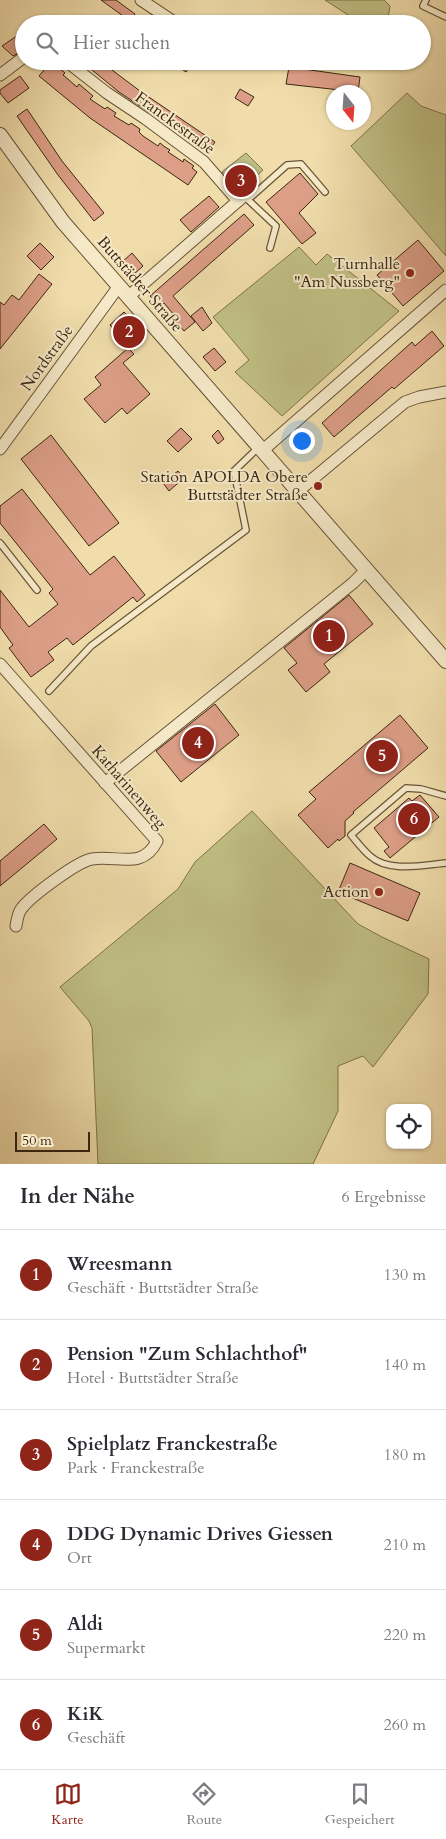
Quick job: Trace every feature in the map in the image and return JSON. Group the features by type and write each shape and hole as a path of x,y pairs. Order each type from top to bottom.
{"street":[{"path":"141,0 164,15"},
{"path":"0,75 15,64"},
{"name":"Franckestraße","path":"77,70 107,94 146,119 204,162 243,197"},
{"name":"Buttstädter Straße","path":"0,134 56,214 446,661"},
{"path":"124,292 243,197"},
{"path":"260,449 446,290"},
{"name":"Nordstraße","path":"0,449 124,292"},
{"path":"298,492 405,402 419,396 446,392"},
{"path":"105,783 346,589 366,570"},
{"name":"Katharinenweg","path":"0,664 157,841 153,849 146,856 136,860 91,859 79,863 21,908 16,926"}],"lane":[{"path":"426,0 423,6 446,17"},
{"path":"243,197 251,197 287,165 301,164 325,192"},
{"path":"243,197 276,226 270,248"},
{"path":"49,691 91,646 246,530 234,470 260,449"},
{"path":"0,543 37,590"},
{"path":"446,796 421,788 406,788 351,835 370,857 381,863 398,866 446,863"}],"shaded area":[{"path":"325,0 384,0 390,6 388,15 348,15"},
{"path":"407,93 421,106 446,115 446,256 351,146 368,130 371,130 371,127"},
{"path":"246,153 263,170 240,191 222,172"},
{"path":"299,247 316,265 327,254 399,311 282,416 235,372 249,360 213,317"},
{"path":"252,811 358,924 429,959 428,994 373,1067 363,1056 338,1066 338,1111 313,1164 98,1164 92,1028 89,1021 60,987 178,889 195,862"}],"building":[{"path":"101,0 116,0 135,14 122,15"},
{"path":"15,37 15,55 13,56 2,46"},
{"path":"44,70 62,70 65,73 63,75 77,87 79,84 93,96 90,99 105,109 107,107 116,113 114,116 129,125 131,123 140,129 139,132 143,136 158,146 160,143 170,150 168,152 183,162 184,159 194,166 192,168 197,172 188,185 90,118 39,76"},
{"path":"92,70 112,70 215,142 208,152 119,92"},
{"path":"288,70 310,70 360,77 359,85 326,85 326,88 286,84"},
{"path":"20,76 29,88 8,103 0,93 0,90"},
{"path":"240,89 254,97 248,106 235,98"},
{"path":"27,109 62,161 104,213 94,221 58,175 17,116"},
{"path":"300,173 318,194 299,213 316,233 302,244 266,202"},
{"path":"209,196 219,207 191,232 180,220"},
{"path":"244,214 254,225 173,296 195,322 184,331 172,317 174,315 164,303 160,307 150,296"},
{"name":"Turnhalle \"Am Nussberg\"","path":"418,240 444,271 403,306 377,275"},
{"path":"40,243 54,257 41,270 27,256"},
{"path":"132,253 143,266 132,276 121,263"},
{"path":"39,274 52,284 0,349 0,302 4,305 12,295 19,300"},
{"path":"202,307 212,323 203,331 191,316"},
{"path":"124,312 138,328 123,341 110,325"},
{"path":"432,331 444,346 394,389 392,387 334,437 322,423 412,342 415,346"},
{"path":"128,348 134,354 123,363 150,394 127,414 122,408 105,423 84,399 101,385 95,377"},
{"path":"214,348 226,362 215,371 203,357"},
{"path":"181,428 192,439 178,452 167,441"},
{"path":"218,430 224,439 218,444 212,436"},
{"path":"51,435 119,523 89,546 21,459"},
{"path":"178,471 184,478 169,491 163,483"},
{"path":"22,489 90,575 114,556 145,595 137,602 133,597 73,645 67,638 48,652 54,660 31,677 9,648 13,645 0,627 0,590 29,627 58,604 49,593 53,589 0,523 0,506"},
{"path":"349,595 373,624 324,664 330,672 306,692 288,670 297,663 284,648"},
{"path":"215,704 239,735 181,782 156,751"},
{"path":"400,715 428,748 353,812 345,821 345,836 339,841 338,839 328,848 298,815 316,799 309,792"},
{"path":"420,795 439,817 390,858 384,851 389,847 374,828 409,798 412,801"},
{"path":"44,824 57,839 0,886 0,861"},
{"name":"Action","path":"350,863 420,893 408,921 338,892"}],"place":[{"name":"Spielplatz Franckestraße","path":"241,181"},
{"name":"Turnhalle \"Am Nussberg\"","path":"410,273"},
{"name":"Pension \"Zum Schlachthof\"","path":"129,332"},
{"name":"Station APOLDA Obere Buttstädter Straße","path":"318,486"},
{"name":"Wreesmann","path":"329,636"},
{"name":"DDG Dynamic Drives Giessen","path":"198,743"},
{"name":"Aldi","path":"382,756"},
{"name":"KiK","path":"414,819"},
{"name":"Action","path":"379,892"}]}
